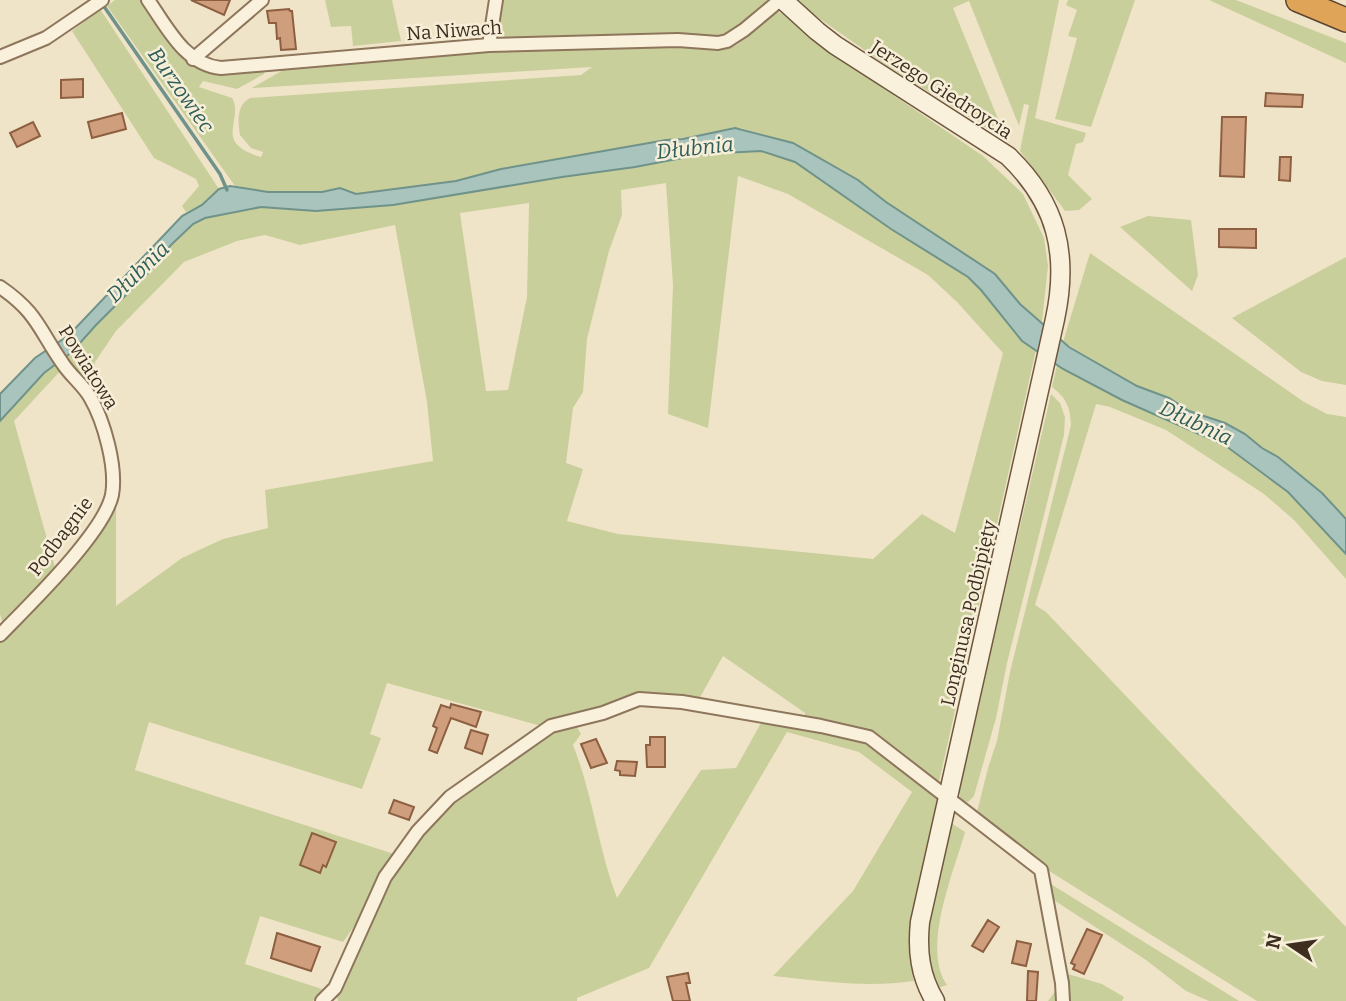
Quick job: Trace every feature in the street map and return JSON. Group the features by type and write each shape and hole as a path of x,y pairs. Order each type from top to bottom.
{"highway":[{"path":"1298,0 1346,20"}],"street":[{"path":"0,57 46,38 102,0"},
{"path":"148,0 193,59 262,0"},
{"path":"489,45 496,0"},
{"name":"Na Niwach","path":"193,59 205,66 221,68 489,45 678,40 718,43 727,41 744,30 782,0"},
{"name":"Jerzego Giedroycia","path":"782,0 835,45 1008,156 1023,171 1040,196 1050,212 1056,232"},
{"name":"Longinusa Podbipięty","path":"935,1001 925,984 920,967 919,934 1055,319 1060,270 1056,232"},
{"name":"Powiatowa","path":"0,288 33,314 62,363 85,390 106,435 113,485"},
{"name":"Podbagnie","path":"0,635 57,576 95,528 109,503 113,485"},
{"path":"322,1001 335,989 385,877 418,831 450,797 551,726 603,713 639,699 682,702 869,737 1041,870 1063,1001"}],"green space":[{"path":"115,0 141,0 171,43 200,69 224,74 265,70 264,74 237,89 203,81 199,87 232,98 235,106 233,138 237,145 261,157 263,152 251,148 240,135 240,109 250,98 581,75 592,67 252,88 285,69 497,50 691,47 721,50 739,43 775,12 784,13 820,45 983,156 1023,194 1044,238 1048,266 1042,322 1020,304 995,274 886,202 858,180 793,143 741,128 501,169 456,181 355,194 340,188 322,192 268,192 235,186 107,6"},
{"path":"325,0 392,0 401,41 353,46 351,26 331,27"},
{"path":"500,0 767,0 757,13 744,23 715,36 505,38 499,23"},
{"path":"799,0 1059,0 1035,118 1086,133 1083,142 1076,144 1068,175 1092,199 1079,210 1065,211 1020,151 1029,105 1024,104 1019,126 969,1 953,8 1007,141 883,63 813,14"},
{"path":"1068,0 1135,0 1091,127 1055,119 1077,38 1068,36 1077,10 1066,5"},
{"path":"1209,0 1236,0 1346,43 1346,63"},
{"path":"100,9 219,189 202,205 186,212 182,206 199,186 196,179 154,158 72,31"},
{"path":"757,150 776,154 812,171 894,231 962,273 980,289 1017,334 1036,350 939,782 921,773 869,732 805,719 805,713 723,656 698,701 660,696 630,696 541,726 387,683 370,734 381,738 362,789 149,722 135,770 394,854 358,921 343,942 260,916 245,964 322,989 313,1001 0,1001 0,642 116,493 116,606 182,558 223,539 268,528 265,490 433,461 427,402 395,225 300,245 265,235 237,241 184,262 116,331 95,362 91,380 105,422 64,358 155,266 171,245 193,224 205,218 261,207 316,211 393,205 703,154","holes":["738,176 788,194 928,275 957,302 1003,353 955,533 922,514 873,559 618,534 567,521 583,469 566,463 573,408 583,392 587,339 609,251 622,215 621,190 666,183 673,285 668,414 708,428","529,203 527,297 508,390 486,391 460,213"]},
{"path":"1148,216 1191,220 1198,275 1192,291 1120,227"},
{"path":"1090,253 1304,402 1327,414 1346,417 1346,519 1322,493 1245,434 1137,386 1063,342"},
{"path":"1346,257 1346,385 1322,381 1301,372 1232,318"},
{"path":"58,362 63,368 14,421 56,571 3,625 0,614 0,421 44,373"},
{"path":"1057,365 1122,400 1226,446 1288,492 1346,554 1346,579 1294,520 1264,494 1166,430 1096,404 1035,605 1046,612 1346,927 1346,1001 1257,1001 1046,869 979,817 977,812 997,741 1010,672 1071,425 1066,403 1052,387"},
{"path":"1051,394 1060,403 1065,417 1064,435 1007,663 996,718 974,796 968,802 960,797 959,788"},
{"path":"772,722 869,741 937,796 912,934 914,981 861,984 773,976 853,891 912,792 859,752 787,732 649,968 577,998 577,1001 338,1001 336,993 372,913 393,875 430,824 462,795 555,730 575,724 581,734 573,745 617,898 701,770 736,768 761,723"},
{"path":"951,823 965,832 938,931 940,969 947,985 938,988 931,971 928,929"},
{"path":"1046,881 1239,1001 1209,1001 1186,991 1146,960 1049,897"},
{"path":"1068,974 1102,984 1124,997 1122,1001 1048,1001"}],"water":[{"name":"Dłubnia","path":"735,128 793,143 858,180 886,202 995,274 1020,304 1069,347 1137,386 1169,398 1189,411 1225,423 1278,457 1322,493 1346,519 1346,554 1288,492 1226,446 1122,400 1063,369 1022,341 968,277 891,229 795,162 761,151 703,154 393,205 316,211 261,207 205,218 193,224 171,245 155,266 72,352 44,373 0,421 0,394 35,358 69,335 182,216 202,205 219,189 230,186 268,192 322,192 340,188 356,194 456,181 501,169"}],"building":[{"path":"191,0 230,0 224,15"},
{"path":"267,11 292,11 296,49 281,50 276,23 269,23"},
{"path":"83,79 83,97 61,98 61,80"},
{"path":"1266,93 1303,95 1302,107 1265,106"},
{"path":"122,113 126,129 92,138 88,122"},
{"path":"1222,117 1246,117 1244,177 1220,176"},
{"path":"33,122 40,136 17,147 10,133"},
{"path":"1280,157 1291,157 1290,181 1279,180"},
{"path":"1219,229 1256,229 1256,248 1219,247"},
{"path":"451,704 481,712 476,727 451,718 437,753 429,750 437,728 433,726 441,705 450,708"},
{"path":"471,730 488,735 482,754 465,748"},
{"path":"650,737 665,737 665,767 647,767 646,745 650,745"},
{"path":"596,739 607,763 591,768 581,744"},
{"path":"617,761 637,762 635,776 620,775 620,771 615,770"},
{"path":"394,800 414,807 409,820 389,813"},
{"path":"312,833 336,842 326,867 323,865 320,873 300,865"},
{"path":"988,920 999,927 983,952 972,946"},
{"path":"1087,929 1102,935 1084,974 1073,969 1075,965 1071,963"},
{"path":"277,933 320,947 311,971 271,958"},
{"path":"1017,941 1031,944 1026,966 1012,963"},
{"path":"1028,971 1038,972 1036,1001 1027,1001"},
{"path":"688,973 690,983 686,983 690,1001 673,1001 667,977"}],"waterway":[{"name":"Burzowiec","path":"103,5 220,174 227,190"}]}
